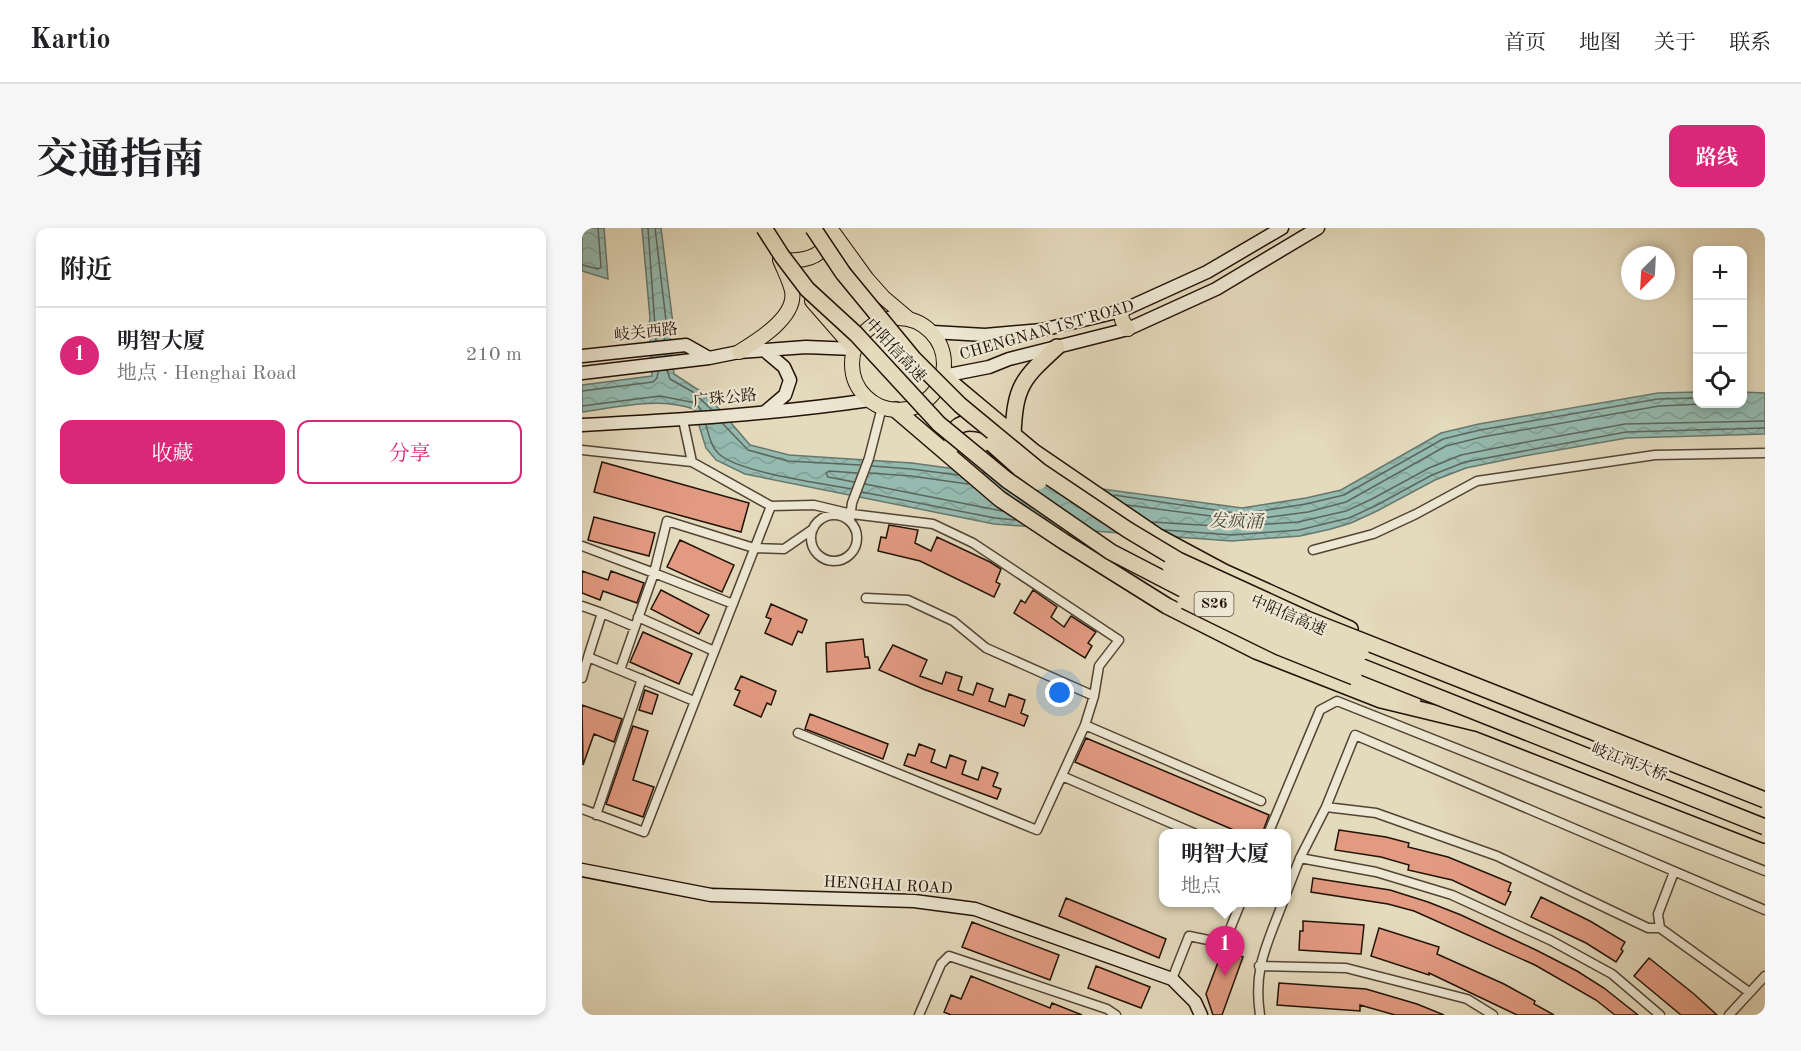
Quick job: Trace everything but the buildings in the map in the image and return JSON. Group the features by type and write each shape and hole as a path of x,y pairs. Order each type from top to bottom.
{"highway":[{"name":"中阳信高速","path":"764,228 807,289 856,334 939,424 1006,480 1111,552 1196,596 1340,658 1765,827"},
{"path":"771,228 836,319 904,398 968,459 1083,542 1220,620 1279,647 1480,724"},
{"path":"803,228 831,271 890,346 941,400 1019,468 1105,527 1168,566 1252,608 1361,653 1491,702"},
{"name":"中阳信高速","path":"813,228 843,273 913,358 960,405 1040,471 1128,530 1178,560 1307,619 1765,800"},
{"path":"1013,435 1014,409 1019,389 1033,369 1057,347"},
{"path":"942,376 1034,452 1157,536 1224,572 1380,642 1491,702"},
{"path":"883,406 956,461 1000,498 1043,528 1167,606 1256,651 1381,700 1480,724"},
{"path":"956,461 952,452 951,438 956,428 962,425 977,422 1013,435"},
{"name":"岐江河大桥","path":"1491,702 1765,810"},
{"name":"岐江河大桥","path":"1480,724 1765,835"}],"main road":[{"path":"756,228 800,287 854,349"},
{"path":"780,261 799,261 813,256 825,246 829,228"},
{"path":"829,228 882,297 909,319 932,332 940,346 944,361 942,376 936,390 925,401 911,408 883,406 860,390 854,377 852,363 854,349 861,337 876,324 895,318 909,319"},
{"name":"CHENGNAN 1ST ROAD","path":"932,332 985,335 1042,330 1121,311 1207,272 1282,228"},
{"name":"CHENGNAN 1ST ROAD","path":"942,376 989,367 1009,359 1128,328 1216,289 1318,228"},
{"path":"739,352 771,332 787,312 793,293 780,261"},
{"path":"1121,311 1122,320 1128,328"},
{"name":"岐关西路","path":"582,356 686,345 710,358"},
{"path":"582,374 710,358 739,352 806,348 854,349"},
{"path":"764,350 784,367 790,380 785,395 765,412"},
{"name":"广珠公路","path":"582,425 683,420 817,408 883,406"},
{"name":"HENGHAI ROAD","path":"582,870 711,895 914,901 975,909 1172,979 1195,1002 1201,1015"}],"street":[{"path":"813,529 812,544 819,556 825,559 840,560 852,552 855,546 855,531 850,518 852,503 869,458 883,406"},
{"path":"683,420 692,462"},
{"path":"582,450 692,462 771,506 814,505 850,518"},
{"path":"1313,550 1373,534 1477,481 1655,455 1765,453"},
{"path":"582,809 644,832 771,506"},
{"path":"620,670 654,573 667,521 753,548 784,549 813,529 817,522 831,516 933,524 973,543 1119,640 1099,666 1094,696 1085,725 1037,830 798,733"},
{"path":"582,546 733,604"},
{"path":"866,598 908,600 953,621 986,648 1094,696"},
{"path":"582,606 635,627"},
{"path":"582,678 602,613"},
{"path":"638,617 714,651"},
{"path":"588,657 694,701"},
{"path":"596,815 642,680"},
{"path":"1270,829 1320,710 1336,701 1765,871"},
{"path":"1085,725 1260,801"},
{"path":"1291,883 1300,858 1326,807 1355,735 1765,910"},
{"path":"1062,776 1184,829"},
{"path":"1326,807 1376,813 1486,852 1648,928 1660,928 1749,992"},
{"path":"1300,858 1376,872 1452,895 1550,940 1612,974 1660,1015"},
{"path":"1660,928 1658,914 1674,872"},
{"path":"1172,979 1190,936 1218,942 1228,934 1239,907"},
{"path":"1260,1015 1257,994 1259,966 1281,907"},
{"path":"920,1015 941,964 949,956 1107,1009 1116,1015"},
{"path":"1259,966 1346,968 1467,999 1493,1015"},
{"path":"1729,1015 1765,976"}],"water":[{"path":"582,228 604,228 608,279 582,271"},
{"name":"发疯涌","path":"642,228 661,228 674,332 670,336 674,374 708,396 750,445 789,455 912,463 1242,508 1341,490 1441,433 1479,424 1658,393 1693,392 1693,408 1747,408 1747,392 1765,393 1765,434 1627,438 1466,468 1435,480 1351,523 1300,536 1232,541 994,524 745,474 716,460 706,448 694,409 680,405 652,403 582,412 582,385 652,376 648,331 650,318"}],"place":[{"name":"明智大厦","path":"1225,976"}]}
